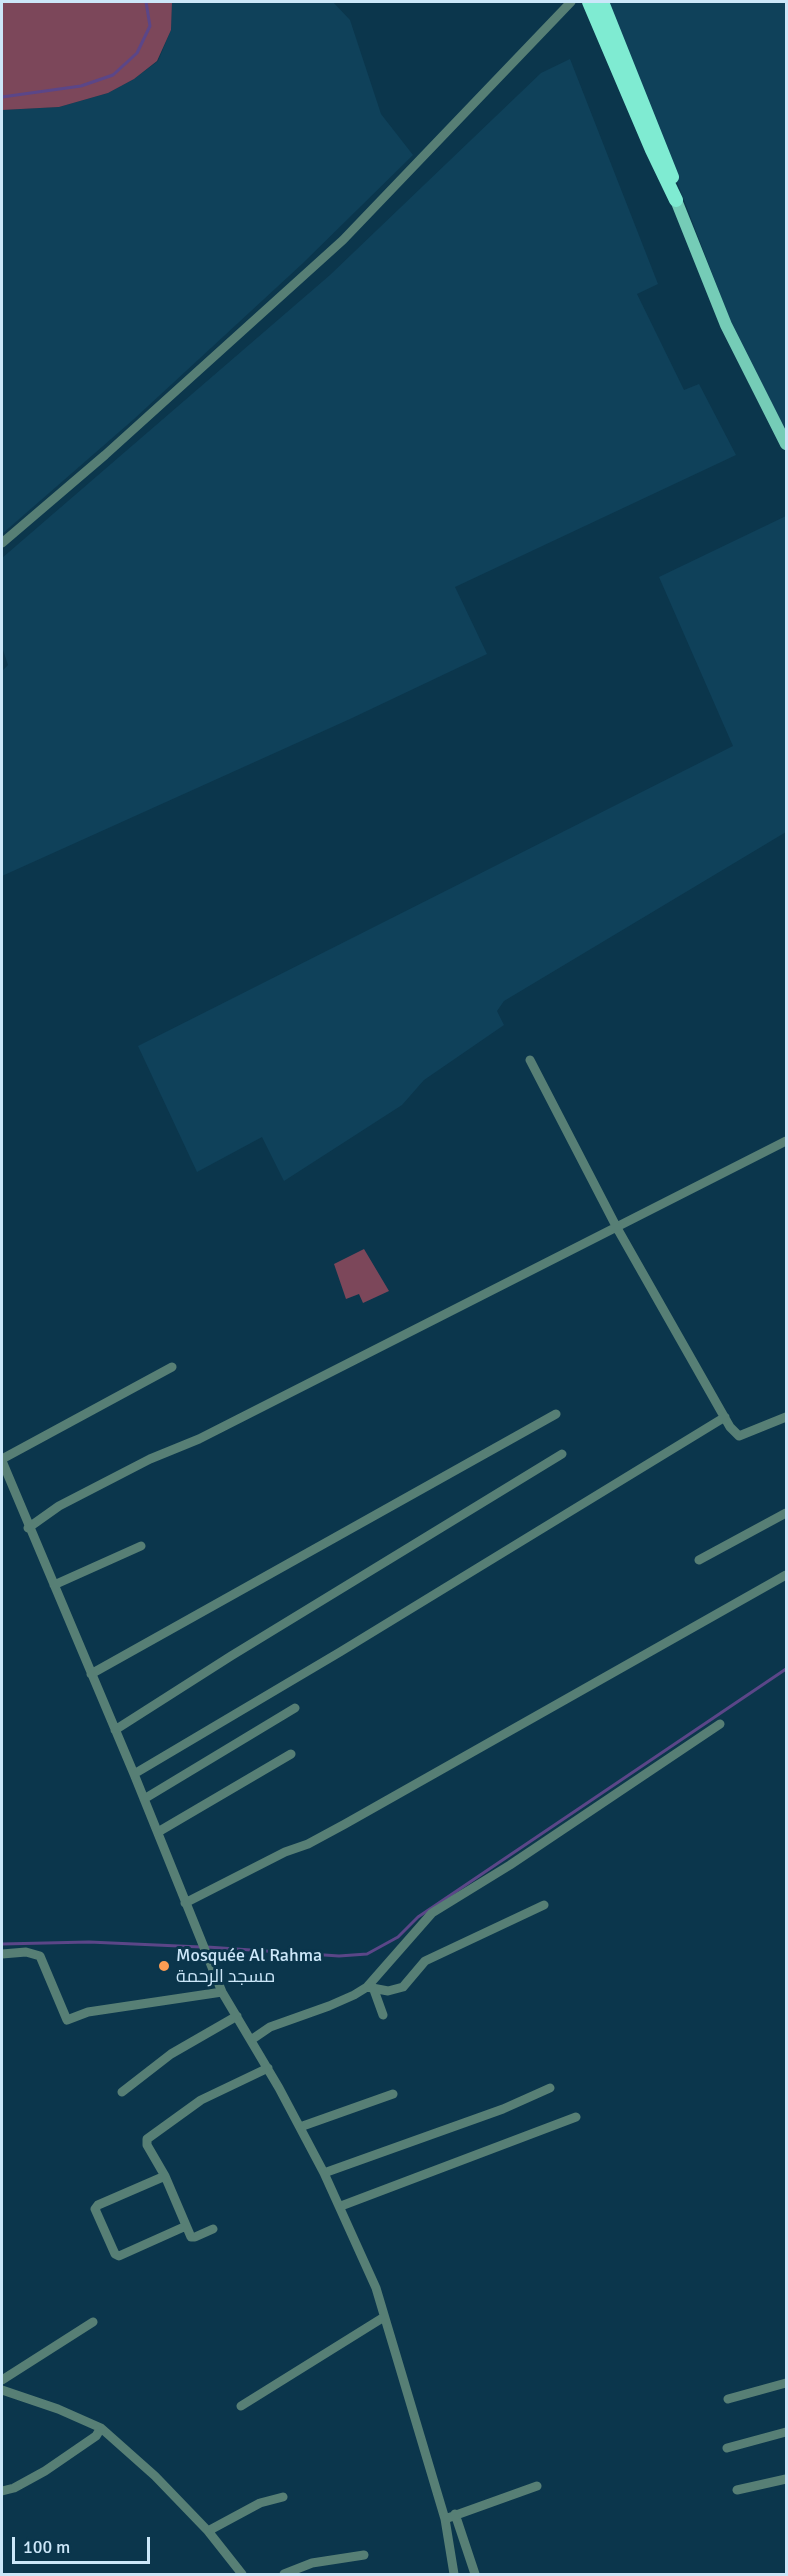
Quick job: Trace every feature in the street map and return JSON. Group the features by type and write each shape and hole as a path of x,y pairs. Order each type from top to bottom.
{"highway":[{"path":"589,2 652,150 676,200"},
{"path":"602,2 666,157 676,200"}],"main road":[{"path":"676,200 726,325 786,444"}],"street":[{"path":"2,543 105,455 343,240 571,2"},
{"path":"530,1060 617,1228 724,1417 739,1436 786,1417"},
{"path":"28,1528 59,1506 150,1459 199,1439 786,1142"},
{"path":"172,1367 2,1460 28,1528 158,1832 222,1992 268,2068 324,2173 376,2288 445,2519 454,2574"},
{"path":"91,1674 556,1414"},
{"path":"134,1774 351,1646 724,1417"},
{"path":"115,1730 562,1454"},
{"path":"699,1560 786,1513"},
{"path":"54,1585 141,1546"},
{"path":"185,1903 336,1829 786,1575"},
{"path":"144,1800 296,1708"},
{"path":"251,2040 270,2027 370,1988 432,1912 510,1865 720,1724"},
{"path":"158,1832 291,1754"},
{"path":"370,1988 388,1991 403,1987 425,1961 544,1905"},
{"path":"2,1954 26,1952 40,1956 67,2020 88,2012 222,1992"},
{"path":"370,1988 383,2015"},
{"path":"122,2092 171,2054 237,2016"},
{"path":"213,2229 195,2237 191,2236 165,2176 147,2145 147,2139 201,2100 268,2068"},
{"path":"324,2173 504,2109 550,2088"},
{"path":"300,2127 393,2094"},
{"path":"340,2206 576,2116"},
{"path":"165,2176 98,2205 95,2209 115,2254 119,2256 186,2226"},
{"path":"241,2406 384,2317"},
{"path":"2,2380 93,2322"},
{"path":"728,2398 786,2383"},
{"path":"2,2390 58,2409 101,2428 155,2476 208,2531 242,2574"},
{"path":"2,2492 45,2471 96,2436 101,2428"},
{"path":"727,2448 786,2432"},
{"path":"737,2490 786,2479"},
{"path":"445,2519 537,2486"},
{"path":"208,2531 260,2503 283,2497"},
{"path":"455,2514 475,2574"},
{"path":"284,2574 312,2563 364,2555"}],"shaded area":[{"path":"2,2 172,2 171,30 157,61 134,79 108,93 59,107 2,110"},
{"path":"172,2 333,2 350,20 381,114 413,155 302,264 134,419 2,534 2,110 59,107 108,93 134,79 158,61 171,30"},
{"path":"608,2 786,2 786,444 745,359"},
{"path":"570,59 658,284 637,294 684,390 699,384 736,455 455,587 487,654 350,719 2,876 2,671 8,665 2,647 2,558 330,275 541,73"},
{"path":"786,516 786,832 504,1001 497,1011 504,1025 424,1080 402,1105 284,1181 262,1137 197,1172 138,1046 733,746 659,577"},
{"path":"364,1249 389,1291 363,1303 359,1294 346,1299 334,1264"}],"waterway":[{"path":"2,97 81,86 113,75 137,53 150,26 146,2"},
{"path":"207,1947 339,1956 367,1954 398,1937 418,1917 786,1669"},
{"path":"2,1944 89,1942 201,1947"}],"place":[{"name":"Mosquée Al Rahma مسجد الرحمة","path":"164,1966"}]}
